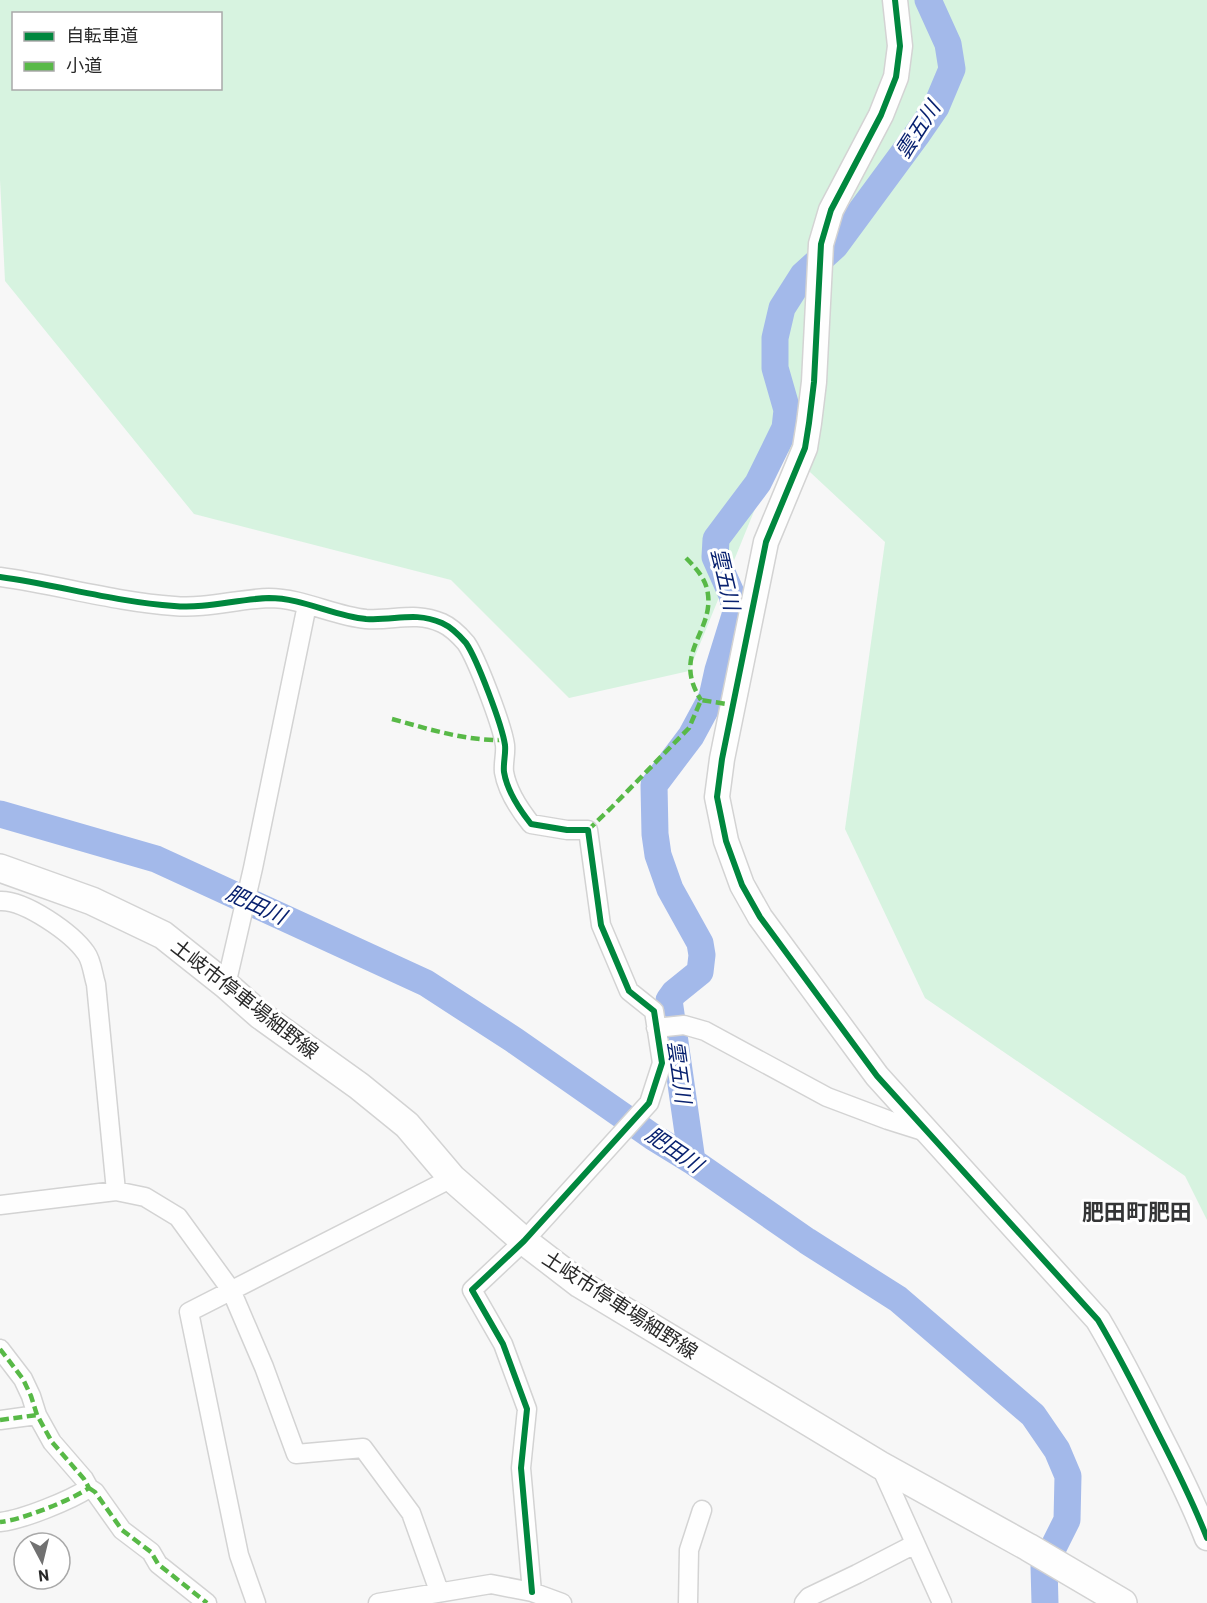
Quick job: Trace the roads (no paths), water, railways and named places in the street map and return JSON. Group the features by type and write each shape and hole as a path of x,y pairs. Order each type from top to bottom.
{"main road":[{"name":"土岐市停車場細野線","path":"0,868 92,901 163,935 260,1015 359,1086 407,1125 452,1178 524,1241 589,1290 880,1465 1028,1546 1115,1598"}],"street":[{"path":"895,0 900,45 896,77 881,115 831,210 821,244 814,382 804,447 766,542 722,759 717,797 726,840 742,885 760,916 877,1076 1098,1320 1121,1359 1198,1514 1207,1538"},
{"path":"0,577 176,607 270,598 366,619 389,619 415,615 443,623 467,644 501,727 505,743 504,771 508,787 523,813 531,824 567,830 588,830 601,925 629,991 654,1011 659,1028 662,1063 650,1103 524,1241 472,1290 503,1344 527,1409 521,1468 532,1592"},
{"path":"226,985 253,868 307,605"},
{"path":"0,901 30,910 58,927 67,933 87,955 96,984 116,1191"},
{"path":"659,1028 684,1025 705,1031 827,1097 926,1132"},
{"path":"256,1603 239,1555 189,1312 452,1178"},
{"path":"0,1205 116,1191 145,1197 178,1217 231,1290 264,1367 296,1454 363,1448 411,1513 439,1592"},
{"path":"0,1350 23,1379 37,1415 52,1442 89,1488 95,1492 122,1530 151,1552 158,1564 207,1603"},
{"path":"0,1420 37,1415"},
{"path":"880,1465 942,1603"},
{"path":"0,1522 13,1521 78,1495 89,1488"},
{"path":"688,1603 689,1550 702,1510"},
{"path":"804,1603 809,1597 915,1544"},
{"path":"378,1603 491,1584 532,1592 562,1603"}],"waterway":[{"name":"雲五川","path":"692,1161 669,1000 674,993 700,972 702,955 700,943 670,889 658,855 654,785 691,736 712,697 736,612 732,595 715,557 716,539 758,483 785,428 787,410 775,368 775,338 782,308 803,275 835,246 916,136 936,107 952,69 948,44 928,0"},
{"name":"肥田川","path":"0,814 156,859 426,983 514,1040 807,1241 898,1299 1033,1415 1057,1450 1068,1476 1067,1520 1044,1566 1045,1603"}],"district":[{"name":"肥田町肥田","path":"1137,1212"}]}
